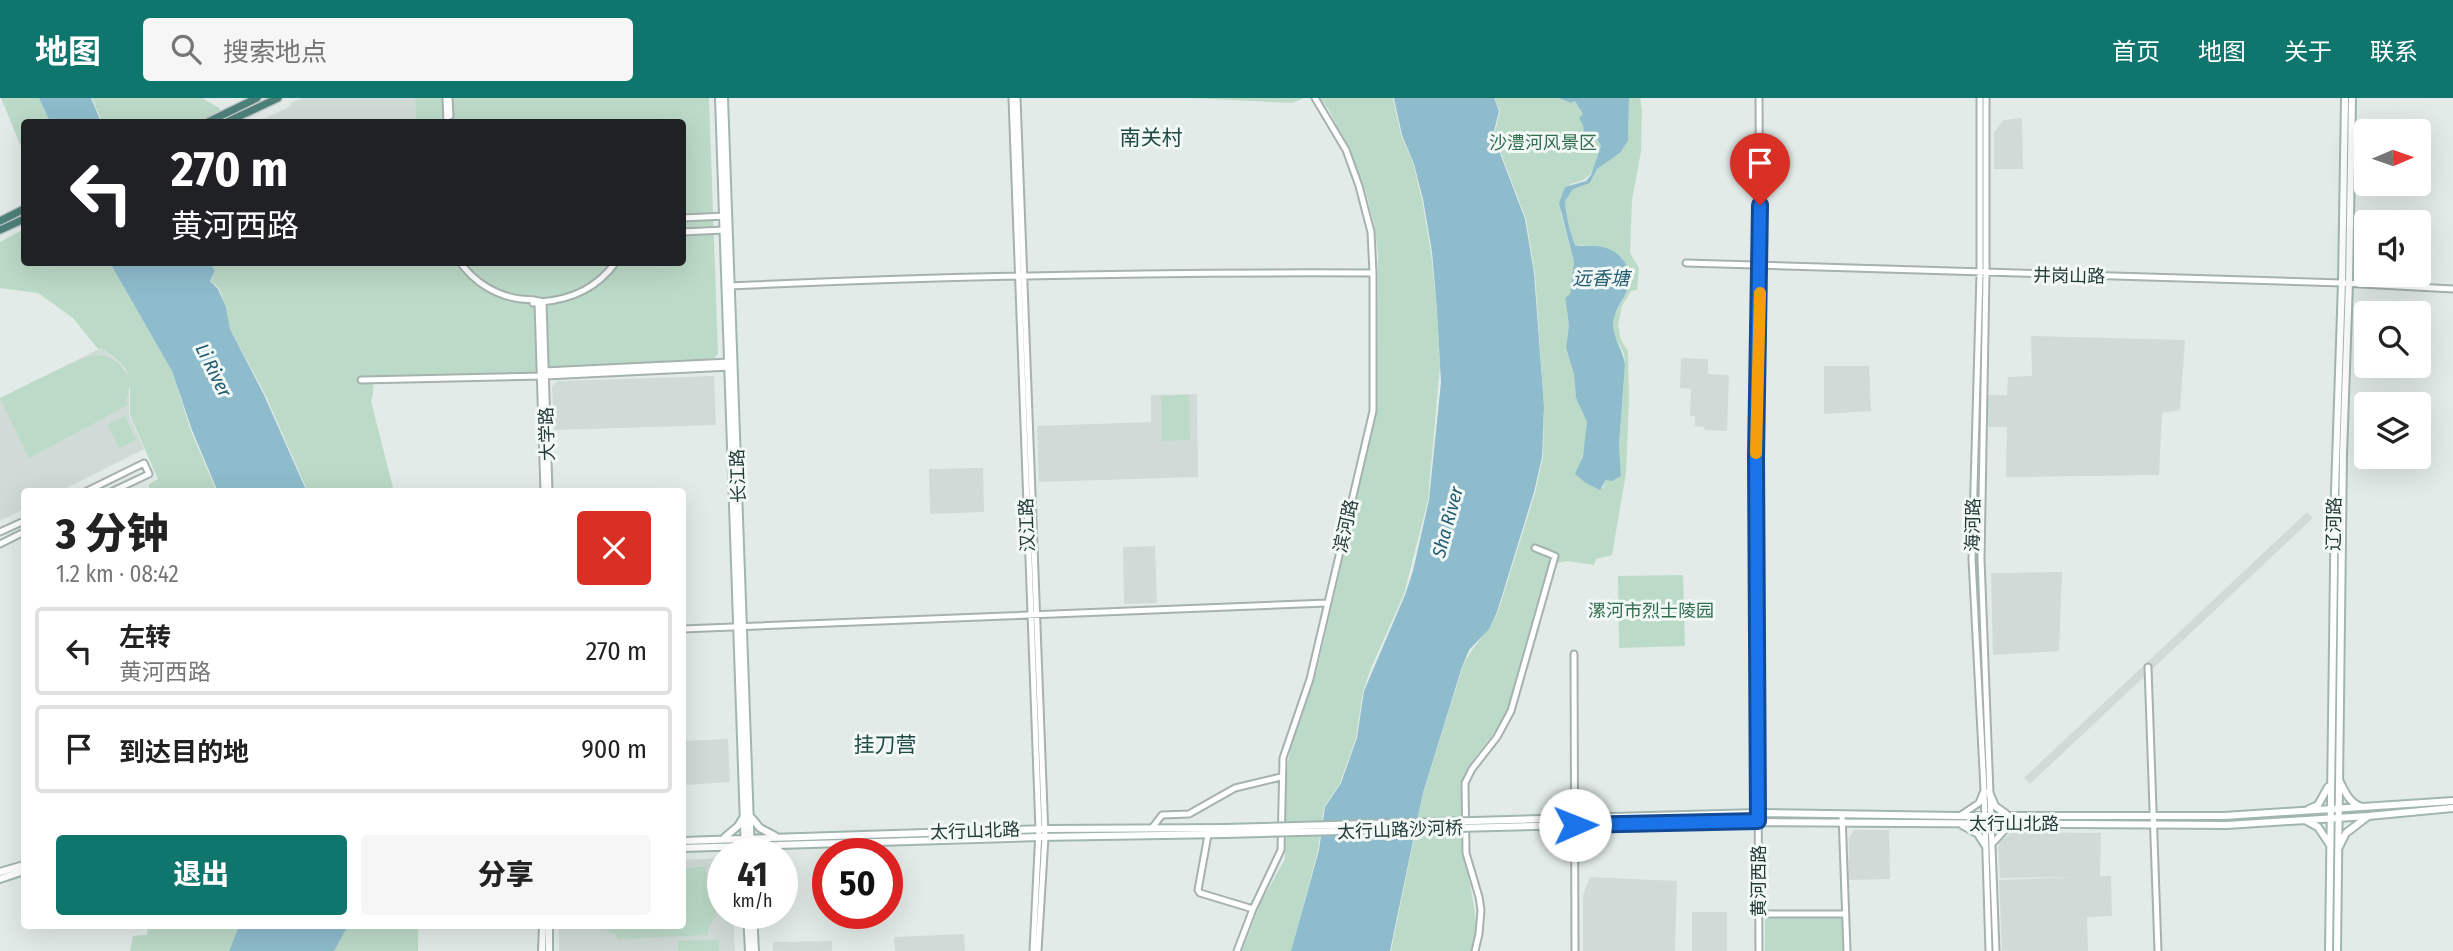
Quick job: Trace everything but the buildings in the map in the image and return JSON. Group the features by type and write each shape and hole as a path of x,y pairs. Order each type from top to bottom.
{"highway":[{"path":"214,119 257,98"},
{"path":"233,119 278,98"},
{"path":"0,221 21,210"},
{"path":"0,230 21,220"}],"main road":[{"name":"长江路","path":"722,98 748,838"},
{"name":"辽河路","path":"2337,951 2334,810 2330,782 2335,491 2346,283 2344,98"},
{"name":"辽河路","path":"2334,810 2339,781 2346,283 2352,98"},
{"name":"长江路","path":"726,216 724,230 729,286"},
{"path":"2339,781 2356,805 2367,808"},
{"path":"2305,812 2318,805 2330,782"},
{"path":"1987,791 1995,806 2011,820"},
{"name":"太行山北路","path":"1575,821 1759,813 1842,818 2154,820 2453,801"},
{"name":"太行山北路","path":"2154,820 2227,825 2453,808"},
{"path":"726,838 747,816 775,838"},
{"path":"2305,820 2318,827 2335,848 2346,833 2368,816"},
{"name":"太行山北路","path":"1575,821 1842,818"},
{"path":"1957,820 1979,834 1988,845"},
{"name":"太行山路沙河桥","path":"1225,831 1575,821"},
{"name":"太行山北路","path":"798,840 1152,828 1225,831"},
{"name":"太行山北路","path":"1042,833 1208,835 1225,831"},
{"name":"太行山北路","path":"686,841 707,842"},
{"name":"太行山北路","path":"686,847 707,845"},
{"name":"辽河路","path":"2329,951 2335,848"},
{"path":"0,872 21,868"},
{"path":"0,879 21,869"},
{"path":"542,951 543,929"},
{"path":"549,929 549,951"},
{"path":"748,929 749,951"},
{"path":"754,929 755,951"}],"street":[{"path":"447,98 448,119"},
{"name":"汉江路","path":"1012,98 1021,276"},
{"name":"汉江路","path":"1017,98 1042,833 1038,951"},
{"name":"滨河路","path":"1237,951 1253,909 1281,850 1283,758 1304,698 1373,411 1371,232 1346,150 1315,98"},
{"name":"黄河西路","path":"1759,98 1760,265 1756,457 1759,951"},
{"name":"海河路","path":"1980,98 1983,274"},
{"name":"海河路","path":"1986,98 1981,559 1989,951"},
{"path":"686,218 726,216"},
{"path":"686,232 724,230"},
{"name":"井岗山路","path":"1686,263 2346,283 2453,289"},
{"path":"461,266 476,283 489,292 517,301 540,303 578,295 605,276 613,266"},
{"path":"729,286 1185,272 1373,273"},
{"name":"大学路","path":"540,303 547,488"},
{"path":"361,380 730,365"},
{"path":"93,488 144,463 149,474 119,488"},
{"path":"21,522 0,533 2,543 21,534"},
{"path":"1475,951 1481,911 1466,853 1465,783 1472,769 1497,737 1518,691 1525,654 1556,556 1535,548"},
{"path":"686,629 1327,603"},
{"path":"1574,654 1575,951"},
{"path":"2148,667 2158,951"},
{"path":"1152,828 1163,815 1189,814 1235,788 1281,777"},
{"path":"1957,820 1979,803 1987,791"},
{"path":"1842,818 1847,951"},
{"path":"1988,845 2011,820"},
{"name":"汉江路","path":"1033,951 1042,833"},
{"path":"1208,835 1198,890 1200,893 1253,909"},
{"name":"海河路","path":"1988,845 1996,951"},
{"path":"1759,914 1845,914"}],"shaded area":[{"path":"302,98 415,98 416,119 263,119 291,106 290,103"},
{"path":"2022,118 2023,169 1994,169 1994,133 2003,120"},
{"path":"2031,336 2185,340 2180,410 2162,413 2159,475 2006,477 2007,427 1988,427 1988,395 2007,395 2008,377 2032,376"},
{"path":"101,348 120,363 129,376 129,415 144,449 67,488 21,488 21,510 0,521 0,398"},
{"path":"1681,358 1708,359 1708,374 1729,375 1727,431 1705,430 1704,427 1695,426 1695,416 1690,416 1691,389 1680,388"},
{"path":"1824,366 1869,366 1871,411 1824,414"},
{"path":"714,376 716,425 554,430 552,386 558,381"},
{"path":"1197,394 1198,477 1039,482 1037,426 1151,422 1151,395"},
{"path":"983,468 984,512 930,514 929,469"},
{"path":"2307,512 2313,518 2030,784 2024,778"},
{"path":"1155,546 1157,603 1124,604 1123,547"},
{"path":"2062,572 2059,651 1993,655 1991,573"},
{"path":"728,739 730,782 686,785 686,741"},
{"path":"1854,830 1889,830 1890,879 1849,880 1849,838"},
{"path":"2012,832 2101,833 2100,876 2111,876 2112,916 2087,917 2088,951 2002,951 1999,880 2077,877 2000,878 1998,847 2001,840"},
{"path":"707,859 707,929 734,929 735,951 559,951 559,929 686,929 686,860"},
{"path":"1590,877 1677,881 1675,951 1583,951 1583,895"},
{"path":"1692,912 1727,912 1727,951 1692,951"},
{"path":"964,934 965,951 895,951 894,937"},
{"path":"832,941 832,951 773,951 773,942"}],"green space":[{"path":"1,98 39,98 49,119 21,119 21,147"},
{"path":"92,98 202,98 219,108 225,119 101,119"},
{"path":"415,98 709,98 718,354 712,360 538,368 538,372 373,377 371,401 393,488 306,488 265,394 230,329 219,288 211,281 215,271 212,266 686,266 686,119 416,119"},
{"path":"1190,98 1304,98 1292,103"},
{"path":"1320,98 1393,98 1401,135 1413,163 1431,253 1440,366 1428,500 1404,594 1363,691 1356,738 1340,783 1324,807 1318,850 1291,951 1242,951 1261,902 1285,859 1286,772 1291,747 1317,671 1377,409 1378,254 1374,223 1365,189 1351,155 1329,110"},
{"name":"沙澧河风景区","path":"1494,98 1559,98 1571,103 1575,101 1584,114 1590,135 1596,137 1601,146 1589,176 1570,184 1561,214 1574,262 1570,295 1565,298 1569,325 1566,348 1574,374 1576,398 1587,422 1585,448 1578,468 1603,488 1606,480 1621,476 1619,445 1625,365 1624,354 1613,333 1614,316 1626,293 1623,258 1600,246 1575,245 1565,201 1573,188 1590,183 1597,169 1620,153 1628,141 1629,98 1640,98 1641,151 1632,200 1630,253 1639,268 1637,290 1631,291 1622,306 1618,325 1621,340 1628,351 1626,473 1612,555 1596,559 1594,565 1567,561 1551,564 1510,703 1501,723 1472,762 1464,778 1461,818 1476,921 1473,951 1391,951 1423,794 1463,666 1498,612 1535,493 1543,457 1544,406 1535,274 1526,219 1494,135 1500,111"},
{"path":"21,231 21,266 112,266 172,371 191,431 215,488 149,488 149,484 158,479 130,415 130,386 126,400 128,405 29,458 0,398 90,356 103,356 114,360 130,379 122,365 101,348 98,349 73,318 38,293 0,288 0,242"},
{"path":"1189,395 1190,440 1162,441 1161,396"},
{"path":"125,416 136,440 119,448 108,425"},
{"name":"漯河市烈士陵园","path":"1683,575 1685,646 1619,648 1618,576"},
{"path":"704,867 707,875 707,935 617,939 617,934 606,929 686,929 686,868"},
{"path":"1765,917 1842,917 1843,951 1765,951"},
{"path":"148,929 238,929 229,951 130,951 133,936 147,935"},
{"path":"346,929 418,929 418,951 334,951"},
{"path":"719,940 719,951 678,951 678,941"}],"water":[{"path":"39,98 91,98 100,119 49,119"},
{"name":"Sha River","path":"1394,98 1494,98 1499,111 1493,135 1525,219 1534,273 1544,406 1542,457 1497,612 1489,629 1469,650 1462,667 1423,793 1390,951 1291,951 1319,850 1325,807 1341,783 1357,738 1364,691 1405,595 1429,500 1441,382 1432,252 1423,199 1414,164 1402,135"},
{"name":"远香塘","path":"1559,98 1629,98 1628,141 1620,153 1597,169 1590,183 1573,189 1565,201 1575,245 1597,246 1613,251 1624,262 1629,276 1626,293 1616,311 1613,324 1625,365 1619,445 1621,476 1612,481 1606,480 1600,490 1575,474 1583,456 1587,422 1576,398 1574,374 1566,348 1569,325 1565,298 1570,294 1574,262 1559,203 1565,187 1586,181 1591,175 1601,146 1596,137 1584,132 1579,118 1583,114 1575,101 1571,103"},
{"name":"Li River","path":"112,266 212,266 215,271 210,281 218,289 226,307 230,329 264,395 305,488 216,488 192,430 172,371"},
{"path":"238,929 346,929 334,951 229,951"}],"slow traffic":[{"path":"1756,453 1760,293"}],"district":[{"name":"南关村","path":"1151,138"},
{"name":"挂刀营","path":"885,745"}],"route":[{"path":"1575,825 1758,821 1756,457 1760,205"}]}
